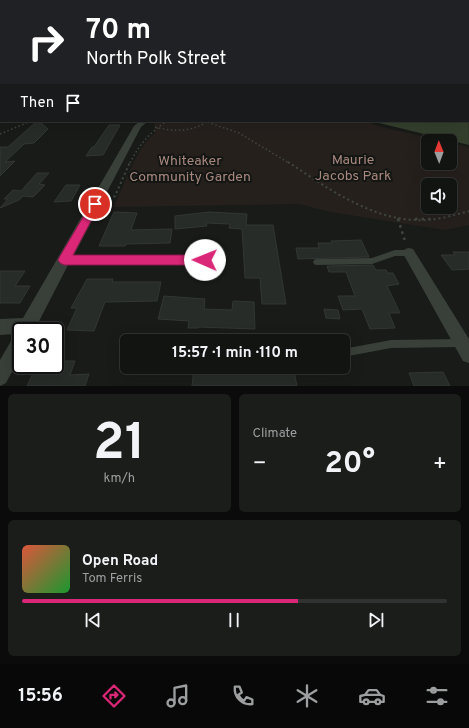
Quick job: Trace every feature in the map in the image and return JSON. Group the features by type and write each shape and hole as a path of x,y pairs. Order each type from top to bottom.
{"street":[{"path":"30,322 138,126 143,122"},
{"path":"409,253 465,349"},
{"path":"64,260 205,260"},
{"path":"0,327 12,329"},
{"path":"0,377 12,355"}],"lane":[{"path":"316,262 372,261 395,253 409,253"},
{"path":"350,352 391,344 465,349"}],"path":[{"path":"0,134 29,122"},
{"path":"94,207 114,196 137,149 155,127 165,122"},
{"path":"155,127 164,130 189,130 199,127 207,122 244,135 358,204 381,214 398,218 428,220 444,218 469,211"},
{"path":"398,218 409,253"}],"green space":[{"name":"Maurie Jacobs Park","path":"154,122 366,122 421,136 421,170 457,170 457,144 469,147 469,225 445,230 330,212 299,204 114,207 126,178 143,147 155,133"}],"shaded area":[{"path":"375,122 469,122 469,145 457,142 457,134 424,134"}],"building":[{"path":"36,122 40,122 48,129 34,143 24,144 5,162 15,161 0,176 0,147 8,147"},
{"path":"109,125 120,125 103,155 86,156 92,147 94,147"},
{"path":"37,173 49,173 39,184 45,185 33,197 23,196 19,200 0,208 8,199 4,199 13,190 21,191"},
{"path":"66,185 80,185 71,201 54,202"},
{"path":"114,212 137,213 131,230 172,229 170,243 99,246"},
{"path":"209,212 247,214 246,225 273,225 286,304 262,304 260,278 245,278 242,229 229,228 230,224 206,223 207,226 175,229 175,216"},
{"path":"361,240 369,257 298,259 296,248 319,248 318,243"},
{"path":"453,252 469,252 469,269 452,270 441,255 455,255"},
{"path":"373,265 376,270 386,270 388,273 393,273 399,284 387,286 400,313 389,313 395,328 370,329 362,309 343,310 338,296 355,296 346,272 329,272 327,266"},
{"path":"0,271 25,271 15,286 30,286 20,303 0,303"},
{"path":"87,279 113,279 112,282 161,282 157,301 105,302 94,331 67,330 77,308 71,308"},
{"path":"164,296 205,299 204,309 232,310 233,301 254,302 255,329 188,328 189,321 158,319"},
{"path":"324,309 338,310 340,319 326,318"},
{"path":"64,361 75,361 70,375 89,374 85,386 27,386 33,374 64,374"},
{"path":"443,372 450,386 414,386 409,373"},
{"path":"193,374 295,374 297,386 192,386"}],"route":[{"path":"95,204 64,260 205,260"}],"park label":[{"name":"Whiteaker Community Garden","path":"190,170"}]}
